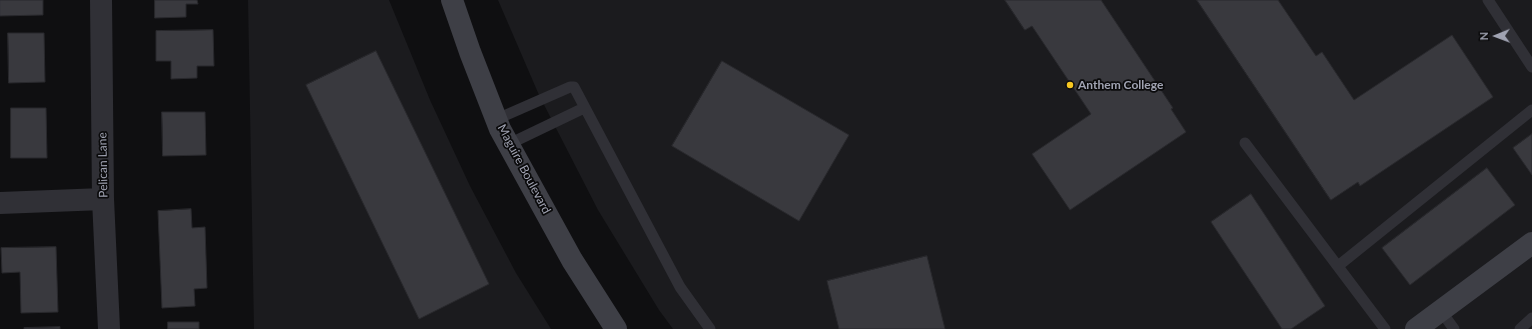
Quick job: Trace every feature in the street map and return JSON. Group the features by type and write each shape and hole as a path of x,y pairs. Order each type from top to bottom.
{"street":[{"name":"Pelican Lane","path":"101,0 103,199 109,329"},
{"name":"Maguire Boulevard","path":"452,0 470,52 497,119 509,144 572,260 616,329"},
{"path":"0,203 103,199"},
{"path":"1416,329 1532,243"}],"lane":[{"path":"1488,0 1532,67"},
{"path":"497,119 570,87 574,87 680,287 710,329"},
{"path":"509,144 584,108"},
{"path":"1338,266 1532,110"},
{"path":"1245,143 1385,329"},
{"path":"1441,311 1454,329"},
{"path":"1520,329 1532,318"}],"shaded area":[{"path":"248,0 389,0 430,100 470,186 516,273 551,329 254,329"},
{"path":"498,0 1532,0 1532,329 673,329 659,310 598,210 539,95"}],"building":[{"path":"0,0 43,0 43,15 0,16"},
{"path":"155,0 197,0 198,4 186,4 186,17 155,18"},
{"path":"1005,0 1101,0 1173,108 1171,109 1186,132 1070,210 1032,154 1091,114 1032,26 1025,30"},
{"path":"1197,0 1278,0 1316,56 1322,52 1354,100 1452,35 1493,97 1360,186 1358,182 1331,200"},
{"path":"213,30 214,66 197,66 197,78 171,79 171,61 156,61 156,31"},
{"path":"8,33 44,33 45,82 9,83"},
{"path":"376,51 489,284 419,319 306,85"},
{"path":"722,61 849,135 799,221 672,146"},
{"path":"11,108 46,108 47,158 11,158"},
{"path":"162,112 205,112 206,155 163,156"},
{"path":"1532,134 1532,175 1513,148"},
{"path":"1487,168 1515,205 1410,285 1382,248"},
{"path":"1251,194 1325,306 1291,329 1282,329 1211,222"},
{"path":"191,209 192,228 205,227 207,288 194,289 195,306 162,308 158,211"},
{"path":"56,247 58,312 21,313 20,272 2,273 1,248"},
{"path":"927,256 945,329 839,329 827,281"},
{"path":"168,322 199,322 199,329 168,329"},
{"path":"60,327 60,329 24,329 24,328"}],"place":[{"name":"Anthem College","path":"1070,85"}]}
